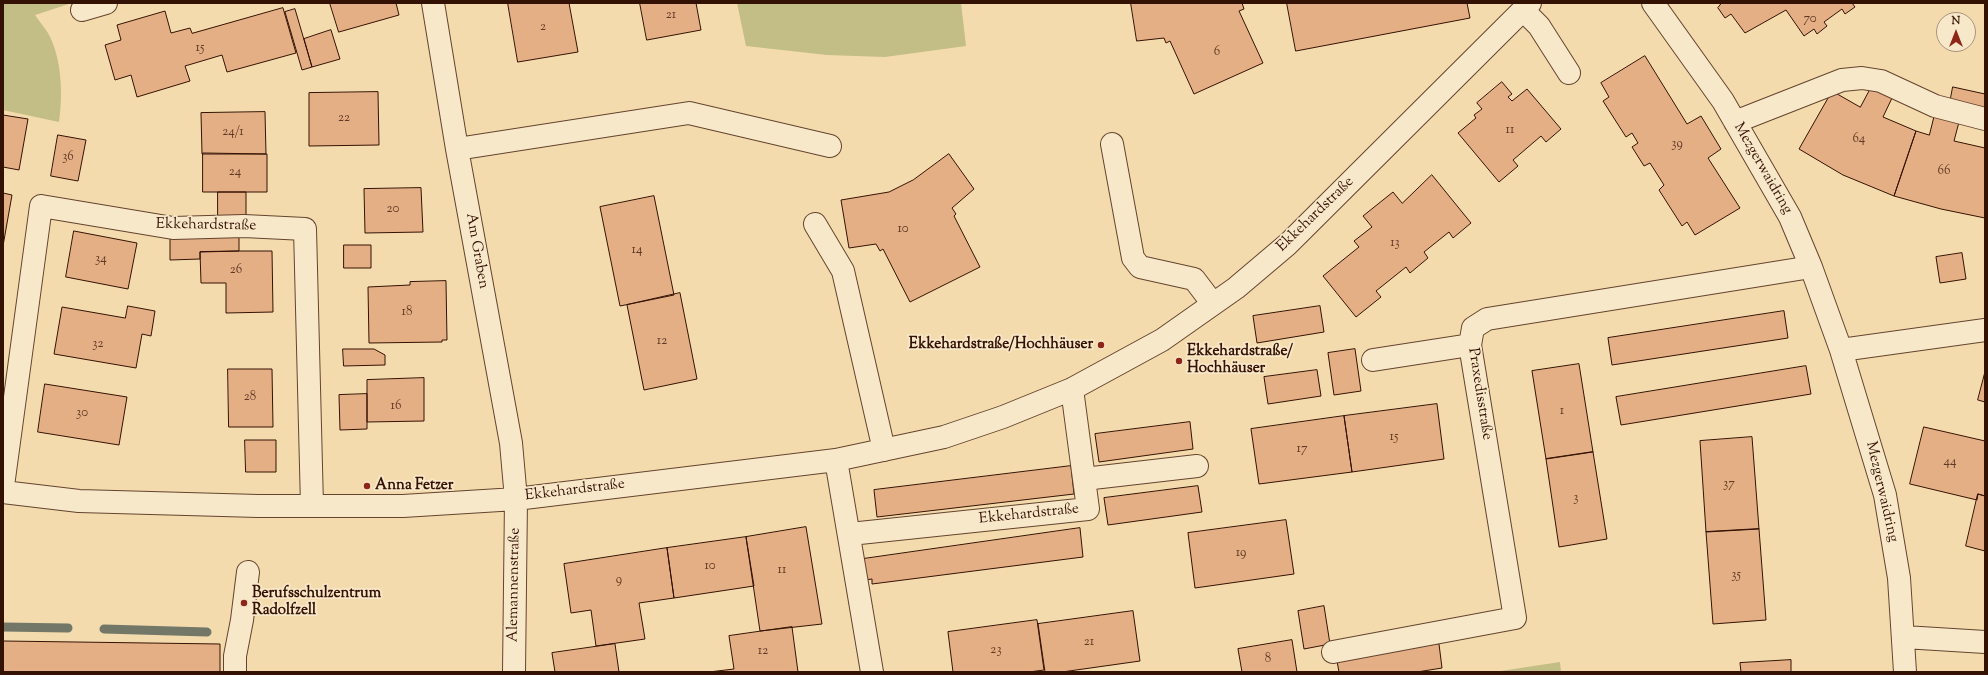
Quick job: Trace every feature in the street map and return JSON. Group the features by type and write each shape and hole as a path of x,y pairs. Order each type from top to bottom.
{"street":[{"path":"82,10 106,3"},
{"name":"Am Graben","path":"433,3 457,149 511,443 516,499"},
{"name":"Mezgerwaidring","path":"1653,3 1723,101 1790,217 1811,267 1841,350 1884,495 1898,578 1904,637 1905,672"},
{"path":"1526,6 1569,73"},
{"name":"Ekkehardstraße","path":"3,492 80,501 312,506 403,506 516,499 836,460 944,436 1003,417 1072,388 1162,340 1236,288 1288,244 1526,6"},
{"path":"1735,122 1842,80 1862,78 1881,81 1935,106 1985,119"},
{"path":"457,149 689,113 830,146"},
{"path":"1112,144 1133,258 1140,267 1194,279 1213,304"},
{"name":"Ekkehardstraße","path":"3,486 41,206 173,228 244,226 305,229 312,506"},
{"path":"815,224 843,271 884,450"},
{"name":"Praxedisstraße","path":"1333,652 1515,618 1470,345 1473,328 1487,319 1811,267"},
{"path":"1841,350 1985,330"},
{"path":"1373,360 1470,345"},
{"name":"Ekkehardstraße","path":"850,534 1088,509 1072,388"},
{"path":"836,460 850,534 872,672"},
{"path":"1084,479 1198,466"},
{"name":"Alemannenstraße","path":"514,672 516,499"},
{"path":"235,672 248,572"},
{"path":"1904,637 1985,642"}],"shaded area":[{"path":"3,3 72,3 35,15 48,33 53,43 59,65 61,100 59,122 3,110"},
{"path":"737,3 961,3 966,46 885,57 827,55 746,46"},
{"path":"1560,662 1561,672 1494,672"}],"building":[{"path":"330,3 396,3 399,15 339,32"},
{"path":"508,3 569,3 578,52 518,62"},
{"path":"640,3 696,3 701,30 647,40"},
{"path":"1131,3 1242,3 1244,9 1239,11 1263,63 1194,94 1170,41 1166,43 1164,38 1137,41"},
{"path":"1287,3 1467,3 1470,18 1296,51"},
{"path":"1722,3 1852,3 1855,7 1845,14 1842,9 1824,22 1827,26 1817,34 1814,29 1804,36 1786,10 1745,33 1731,14 1725,18 1718,8"},
{"path":"283,8 296,53 227,72 222,55 185,66 190,81 137,97 131,75 115,80 105,45 121,40 117,25 165,11 171,33 190,28 192,33"},
{"path":"295,9 312,67 302,70 285,12"},
{"path":"331,30 340,59 312,67 304,39"},
{"path":"1645,56 1687,124 1701,116 1721,149 1708,158 1740,208 1695,235 1687,222 1682,226 1659,190 1664,185 1650,163 1644,166 1632,147 1638,143 1632,133 1626,137 1603,101 1609,97 1601,83"},
{"path":"1502,82 1512,94 1508,97 1512,101 1527,89 1561,129 1546,142 1541,136 1513,160 1518,166 1499,182 1458,133 1476,118 1474,115 1482,109 1477,103"},
{"path":"1953,87 1985,94 1985,110 1950,103"},
{"path":"1871,88 1892,98 1883,117 1916,131 1894,196 1843,175 1799,149 1832,91 1860,107"},
{"path":"378,92 379,145 309,146 309,93"},
{"path":"265,112 266,154 202,154 201,113"},
{"path":"1935,114 1959,122 1954,141 1985,148 1985,218 1941,209 1894,196 1916,131 1929,135"},
{"path":"3,115 28,119 19,170 3,167"},
{"path":"58,135 86,140 78,181 51,176"},
{"path":"203,153 267,154 267,192 203,192"},
{"path":"949,154 974,189 952,208 956,214 954,216 980,267 910,302 883,249 880,251 876,244 849,248 841,200 889,192 913,180"},
{"path":"1432,175 1471,223 1453,238 1449,232 1424,252 1428,258 1410,273 1406,267 1376,291 1381,297 1356,317 1323,276 1359,247 1354,241 1372,227 1363,216 1393,192 1402,203"},
{"path":"421,188 423,232 365,233 364,189"},
{"path":"218,192 246,192 246,221 218,221"},
{"path":"3,193 12,195 3,246"},
{"path":"654,196 674,295 620,306 600,207"},
{"path":"74,231 137,243 128,289 66,277"},
{"path":"239,235 239,251 200,252 200,259 170,260 170,236"},
{"path":"344,245 371,245 371,268 344,268"},
{"path":"272,251 273,312 226,313 226,283 201,283 200,252"},
{"path":"1962,253 1966,279 1940,283 1936,257"},
{"path":"446,281 447,340 442,340 442,342 369,343 368,287 410,285 410,282"},
{"path":"680,293 697,379 644,390 627,305"},
{"path":"128,306 155,311 151,336 142,334 136,368 54,354 62,307 125,318"},
{"path":"1320,306 1324,332 1257,343 1253,316"},
{"path":"1784,311 1788,338 1612,365 1608,338"},
{"path":"343,349 374,349 385,355 385,365 344,366"},
{"path":"1355,349 1361,391 1334,395 1328,353"},
{"path":"1579,364 1593,452 1546,459 1532,371"},
{"path":"1806,366 1811,394 1621,425 1616,397"},
{"path":"228,369 272,369 273,427 229,427"},
{"path":"1317,370 1321,396 1268,404 1264,377"},
{"path":"1985,372 1985,402 1978,400"},
{"path":"424,378 424,421 367,422 367,380"},
{"path":"45,384 127,397 119,445 38,432"},
{"path":"367,394 367,429 340,430 339,395"},
{"path":"1437,404 1444,459 1352,472 1344,416"},
{"path":"1344,416 1352,472 1259,484 1251,429"},
{"path":"1190,422 1193,449 1099,462 1095,434"},
{"path":"1924,427 1985,441 1985,496 1978,494 1977,500 1910,484"},
{"path":"1752,437 1759,529 1706,532 1700,441"},
{"path":"245,440 276,440 276,472 246,472"},
{"path":"1593,452 1607,539 1559,547 1546,459"},
{"path":"1071,466 1074,494 877,517 874,490"},
{"path":"1198,486 1202,512 1108,525 1104,498"},
{"path":"1978,494 1985,496 1985,551 1966,546"},
{"path":"1286,520 1294,574 1195,588 1188,533"},
{"path":"806,527 822,624 760,631 746,537"},
{"path":"1080,528 1083,557 872,584 872,579 865,580 863,559"},
{"path":"1759,529 1766,620 1713,624 1706,532"},
{"path":"746,537 754,586 674,598 667,548"},
{"path":"667,548 674,598 639,603 645,639 596,646 591,610 571,613 564,564"},
{"path":"1324,606 1330,644 1304,649 1298,611"},
{"path":"1133,611 1140,661 1062,672 1045,672 1038,624"},
{"path":"1037,620 1044,670 1029,672 953,672 948,632"},
{"path":"792,627 798,672 709,672 734,669 729,636"},
{"path":"1292,640 1297,672 1242,672 1238,649"},
{"path":"3,641 220,644 220,672 3,672"},
{"path":"615,644 619,672 555,672 552,653"},
{"path":"1439,644 1442,668 1417,672 1339,672 1337,661"},
{"path":"1791,660 1791,672 1741,672 1740,663"}],"waterway":[{"path":"3,627 68,628"},
{"path":"104,629 207,632"}],"place":[{"name":"Ekkehardstraße/Hochhäuser","path":"1101,345"},
{"name":"Ekkehardstraße/ Hochhäuser","path":"1179,361"},
{"name":"Anna Fetzer","path":"367,486"},
{"name":"Berufsschulzentrum Radolfzell","path":"244,603"}]}
